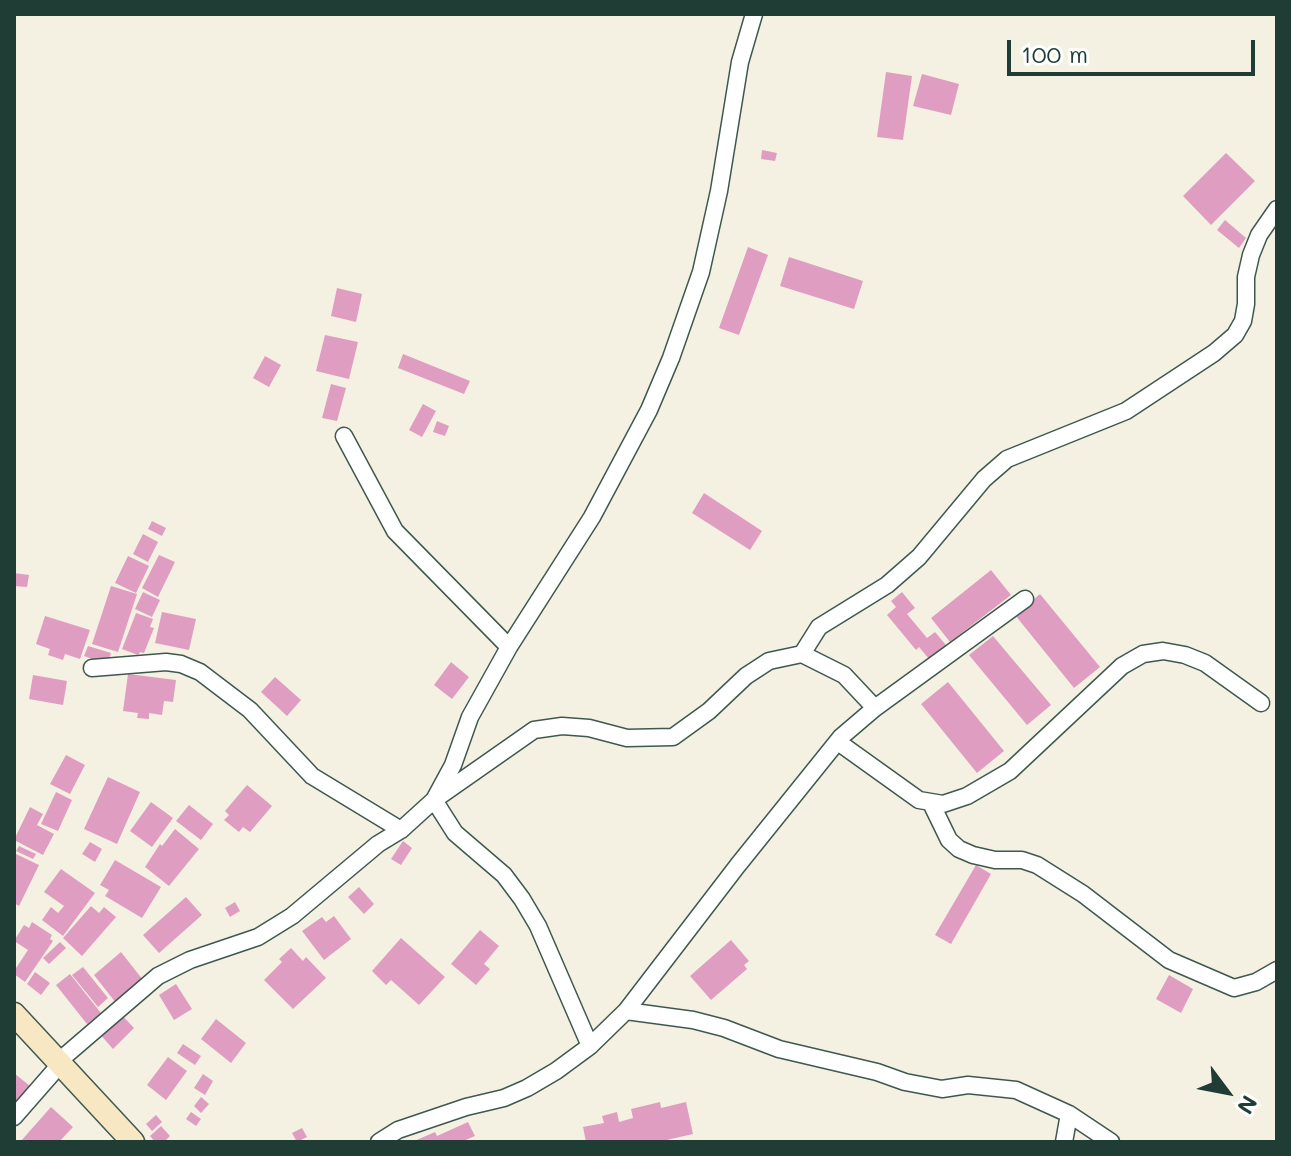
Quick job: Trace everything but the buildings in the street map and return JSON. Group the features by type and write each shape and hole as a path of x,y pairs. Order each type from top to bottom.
{"main road":[{"path":"14,1014 133,1142"}],"street":[{"path":"434,800 453,765 470,717 509,647 592,517 649,410 671,358 701,272 719,191 740,62 754,14"},
{"path":"802,654 819,627 887,585 919,557 984,479 1007,459 1126,411 1214,353 1235,335 1243,321 1251,255 1259,235 1277,209"},
{"path":"344,436 395,531 509,647"},
{"path":"379,1142 398,1130 527,1088 590,1046 626,1011 738,865 838,742 875,708 1025,599"},
{"path":"838,742 919,800 943,804 967,796 1010,771 1122,666 1143,654 1163,651 1205,663 1261,703"},
{"path":"14,1117 56,1069 59,1061 158,976 190,960 258,937 292,916 434,800 534,730 562,726 589,728 627,738 673,737 769,661 802,654 844,675 875,708"},
{"path":"92,668 166,662 200,672 250,710 312,776 401,830"},
{"path":"434,800 455,833 504,875 522,899 538,926 590,1046"},
{"path":"931,803 949,840 959,849 995,860 1022,860 1037,865 1083,894 1169,960 1234,988 1256,982 1277,970"},
{"path":"626,1011 693,1020 779,1049 877,1072 905,1082 942,1089 968,1085 1016,1090 1069,1114 1111,1142"},
{"path":"1064,1142 1069,1114"}]}
